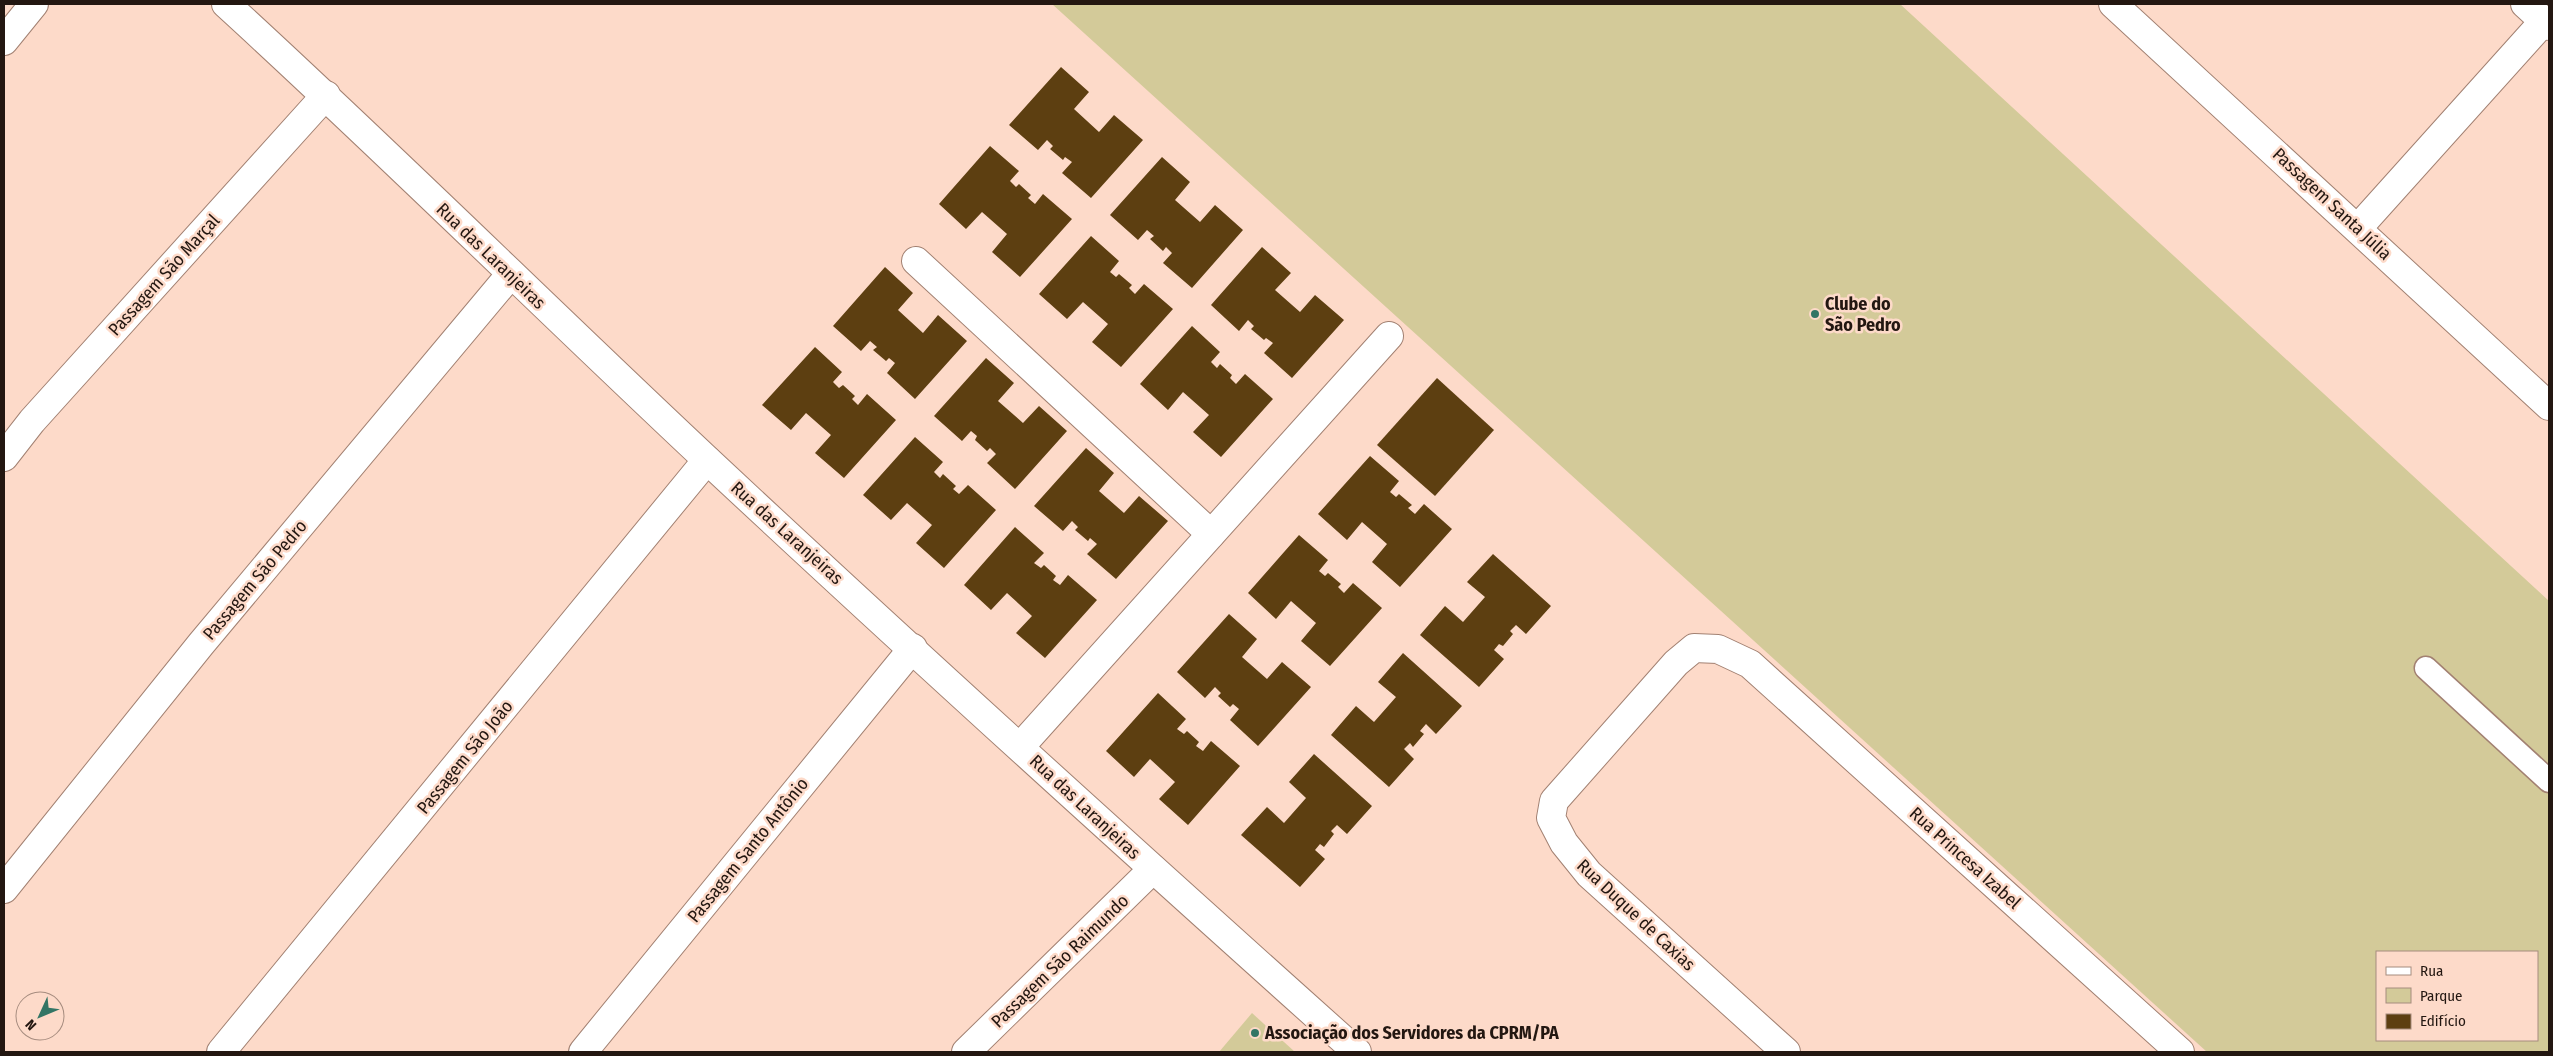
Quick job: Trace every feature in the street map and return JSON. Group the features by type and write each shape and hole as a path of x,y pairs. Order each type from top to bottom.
{"street":[{"path":"4,41 34,4"},
{"name":"Rua das Laranjeiras","path":"226,4 326,95 510,275 708,460 1153,870 1357,1052"},
{"name":"Passagem Santa Júlia","path":"2113,4 2549,406"},
{"path":"2358,228 2539,17"},
{"name":"Passagem São Marçal","path":"4,457 32,421 326,95"},
{"path":"916,261 1211,534"},
{"name":"Passagem São Pedro","path":"4,889 201,644 510,275"},
{"path":"1020,747 1389,336"},
{"name":"Passagem São João","path":"221,1052 708,460"},
{"name":"Passagem Santo Antônio","path":"583,1052 913,648"},
{"name":"Rua Duque de Caxias","path":"1750,664 1718,649 1694,648 1676,663 1554,801 1552,818 1564,843 1589,874 1786,1052"},
{"name":"Rua Princesa Izabel","path":"1750,664 2180,1052"},
{"name":"Passagem São Raimundo","path":"966,1052 1153,870"}],"lane":[{"path":"2426,668 2549,781"}],"green space":[{"name":"Clube do São Pedro","path":"1052,4 1900,4 2549,601 2549,1052 2207,1052"},
{"name":"Associação dos Servidores da CPRM/PA","path":"1252,1013 1295,1052 1219,1052"}],"building":[{"path":"1061,67 1089,92 1074,109 1099,132 1114,115 1143,140 1091,198 1062,173 1072,162 1065,157 1063,160 1050,149 1053,146 1047,140 1038,150 1009,125"},
{"path":"990,146 1019,171 1010,181 1016,187 1019,184 1031,195 1028,198 1035,204 1043,194 1072,219 1020,277 992,252 1007,234 982,212 966,229 939,204"},
{"path":"1162,157 1190,182 1175,200 1200,222 1215,205 1243,230 1192,288 1163,263 1172,253 1166,247 1163,251 1150,239 1154,236 1147,230 1138,240 1110,215"},
{"path":"1091,236 1119,261 1110,272 1116,277 1119,274 1132,285 1129,288 1135,294 1144,284 1173,309 1121,367 1092,342 1108,324 1083,302 1067,319 1039,294"},
{"path":"1262,247 1291,273 1275,290 1300,312 1315,295 1344,320 1292,378 1264,353 1273,343 1266,338 1264,340 1251,329 1254,326 1248,320 1239,331 1211,305"},
{"path":"885,267 913,293 898,310 923,333 938,315 967,341 915,399 887,373 895,363 889,358 886,361 873,350 877,347 870,341 861,351 833,326"},
{"path":"1192,326 1220,352 1211,362 1217,368 1220,364 1232,375 1230,378 1236,384 1245,374 1273,399 1221,457 1193,432 1209,415 1183,392 1168,410 1140,384"},
{"path":"815,347 842,372 833,382 839,388 843,385 855,396 852,399 858,405 867,394 896,420 844,478 815,453 831,435 806,413 791,430 762,405"},
{"path":"986,358 1014,383 998,401 1023,423 1039,406 1067,431 1015,489 987,463 996,454 990,448 987,451 975,440 977,436 971,431 962,441 934,416"},
{"path":"1437,378 1494,430 1435,496 1377,445"},
{"path":"915,437 943,462 934,472 940,478 943,474 956,486 953,489 959,494 968,485 996,510 944,568 916,543 932,525 907,503 891,520 863,495"},
{"path":"1086,448 1114,473 1099,491 1124,513 1139,496 1168,521 1116,579 1087,554 1097,544 1090,538 1088,541 1075,530 1078,527 1072,521 1063,531 1034,506"},
{"path":"1370,456 1399,481 1390,492 1396,497 1399,494 1412,505 1408,508 1415,514 1424,504 1452,529 1400,587 1372,562 1387,544 1362,522 1347,540 1318,514"},
{"path":"1015,527 1044,553 1034,563 1041,568 1044,565 1056,576 1053,580 1060,585 1068,575 1097,600 1045,658 1016,633 1032,616 1007,593 991,610 964,585"},
{"path":"1299,535 1328,560 1319,571 1325,576 1328,573 1341,584 1338,587 1344,593 1353,583 1382,608 1330,666 1301,641 1316,623 1291,601 1276,619 1248,593"},
{"path":"1493,554 1551,606 1526,634 1516,625 1510,631 1513,634 1503,646 1499,644 1494,650 1504,659 1479,687 1420,635 1445,606 1463,622 1485,597 1467,582"},
{"path":"1229,614 1257,639 1242,657 1267,679 1282,662 1311,687 1258,746 1230,720 1239,709 1233,704 1230,707 1218,696 1221,693 1215,687 1205,698 1177,672"},
{"path":"1403,653 1462,706 1436,734 1426,724 1420,731 1424,734 1413,747 1410,743 1404,749 1414,759 1389,787 1331,735 1356,706 1374,722 1396,697 1378,682"},
{"path":"1158,693 1186,719 1177,729 1184,734 1187,731 1199,742 1196,746 1203,751 1211,741 1240,766 1188,825 1159,799 1175,782 1150,759 1134,777 1106,751"},
{"path":"1314,754 1372,806 1347,834 1337,825 1331,831 1334,834 1324,847 1320,844 1315,850 1325,859 1300,887 1241,835 1267,807 1284,823 1306,798 1289,782"}],"place":[{"name":"Clube do São Pedro","path":"1815,314"},
{"name":"Associação dos Servidores da CPRM/PA","path":"1255,1033"}]}
